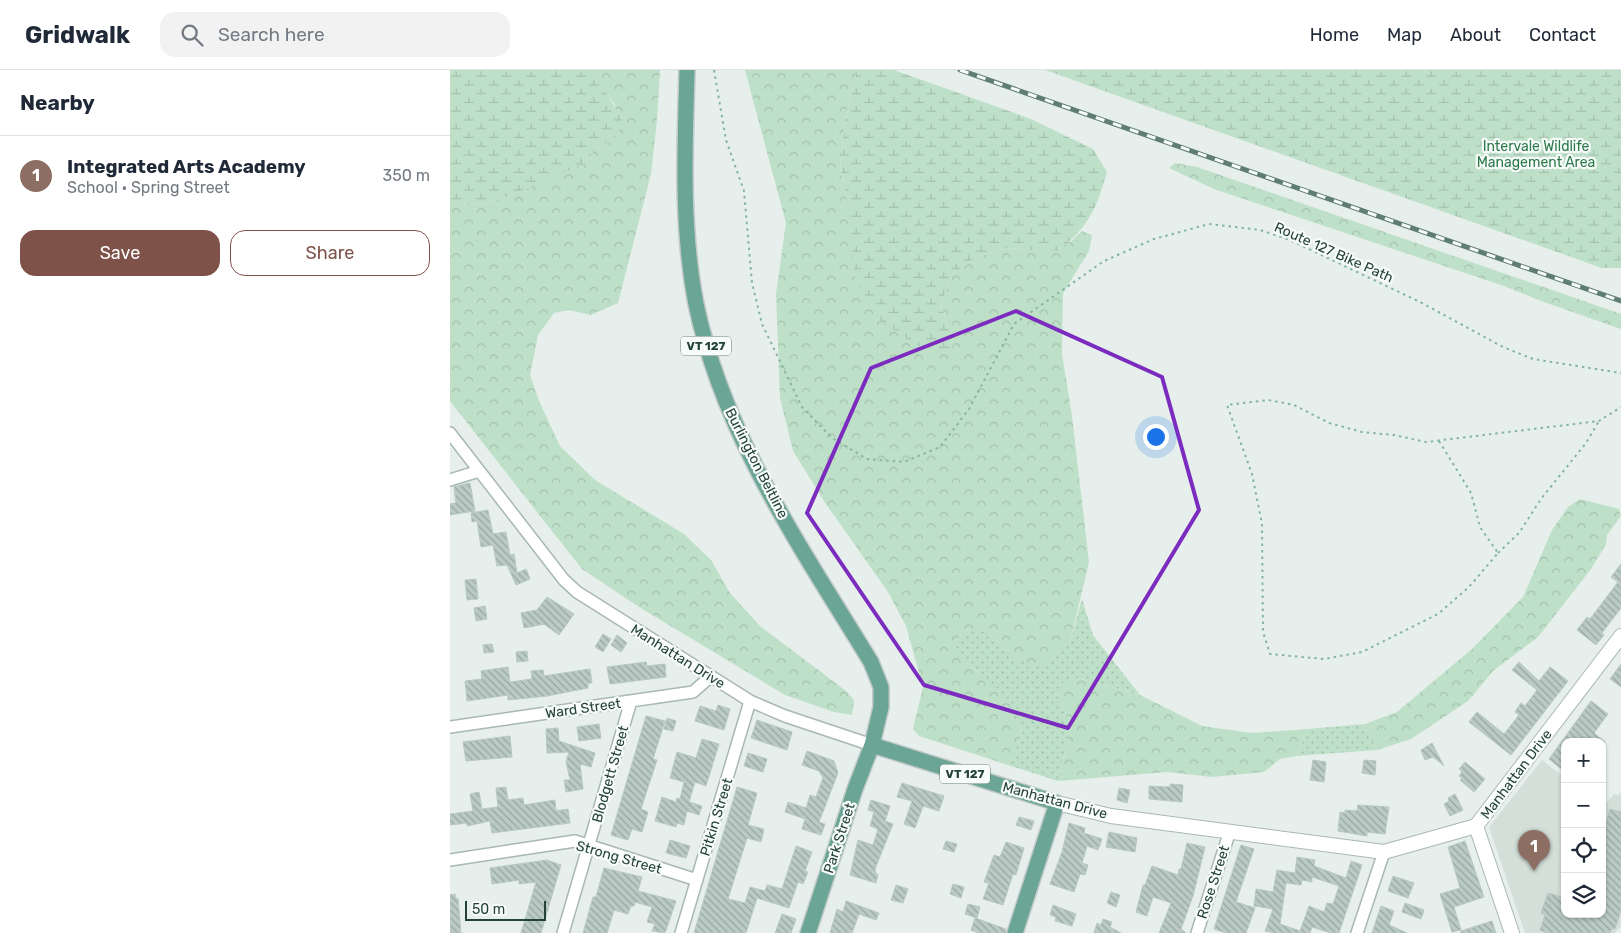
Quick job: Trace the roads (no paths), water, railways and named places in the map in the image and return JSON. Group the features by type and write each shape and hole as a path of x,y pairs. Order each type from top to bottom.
{"main road":[{"name":"Burlington Beltline","path":"687,70 686,207 690,267 706,346 724,399 761,476 877,675 881,687 881,708 872,745"},
{"name":"Manhattan Drive","path":"872,745 1057,803"},
{"name":"Park Street","path":"808,933 855,789 872,745"},
{"path":"1015,933 1057,803"}],"street":[{"name":"Manhattan Drive","path":"450,433 570,586 750,701 784,716 872,745"},
{"path":"450,480 480,471"},
{"name":"Manhattan Drive","path":"1057,803 1111,816 1384,852 1476,826 1621,636"},
{"name":"Ward Street","path":"450,727 693,692 710,677"},
{"name":"Blodgett Street","path":"563,933 631,701"},
{"name":"Pitkin Street","path":"682,933 750,701"},
{"path":"1476,826 1512,933"},
{"name":"Rose Street","path":"1196,933 1230,831"},
{"name":"Strong Street","path":"450,860 575,842 697,880"},
{"path":"1357,933 1384,852"}],"railway":[{"path":"960,70 1621,301"}],"place":[{"name":"Integrated Arts Academy","path":"1534,871"}],"park label":[{"name":"Intervale Wildlife Management Area","path":"1536,154"}]}
